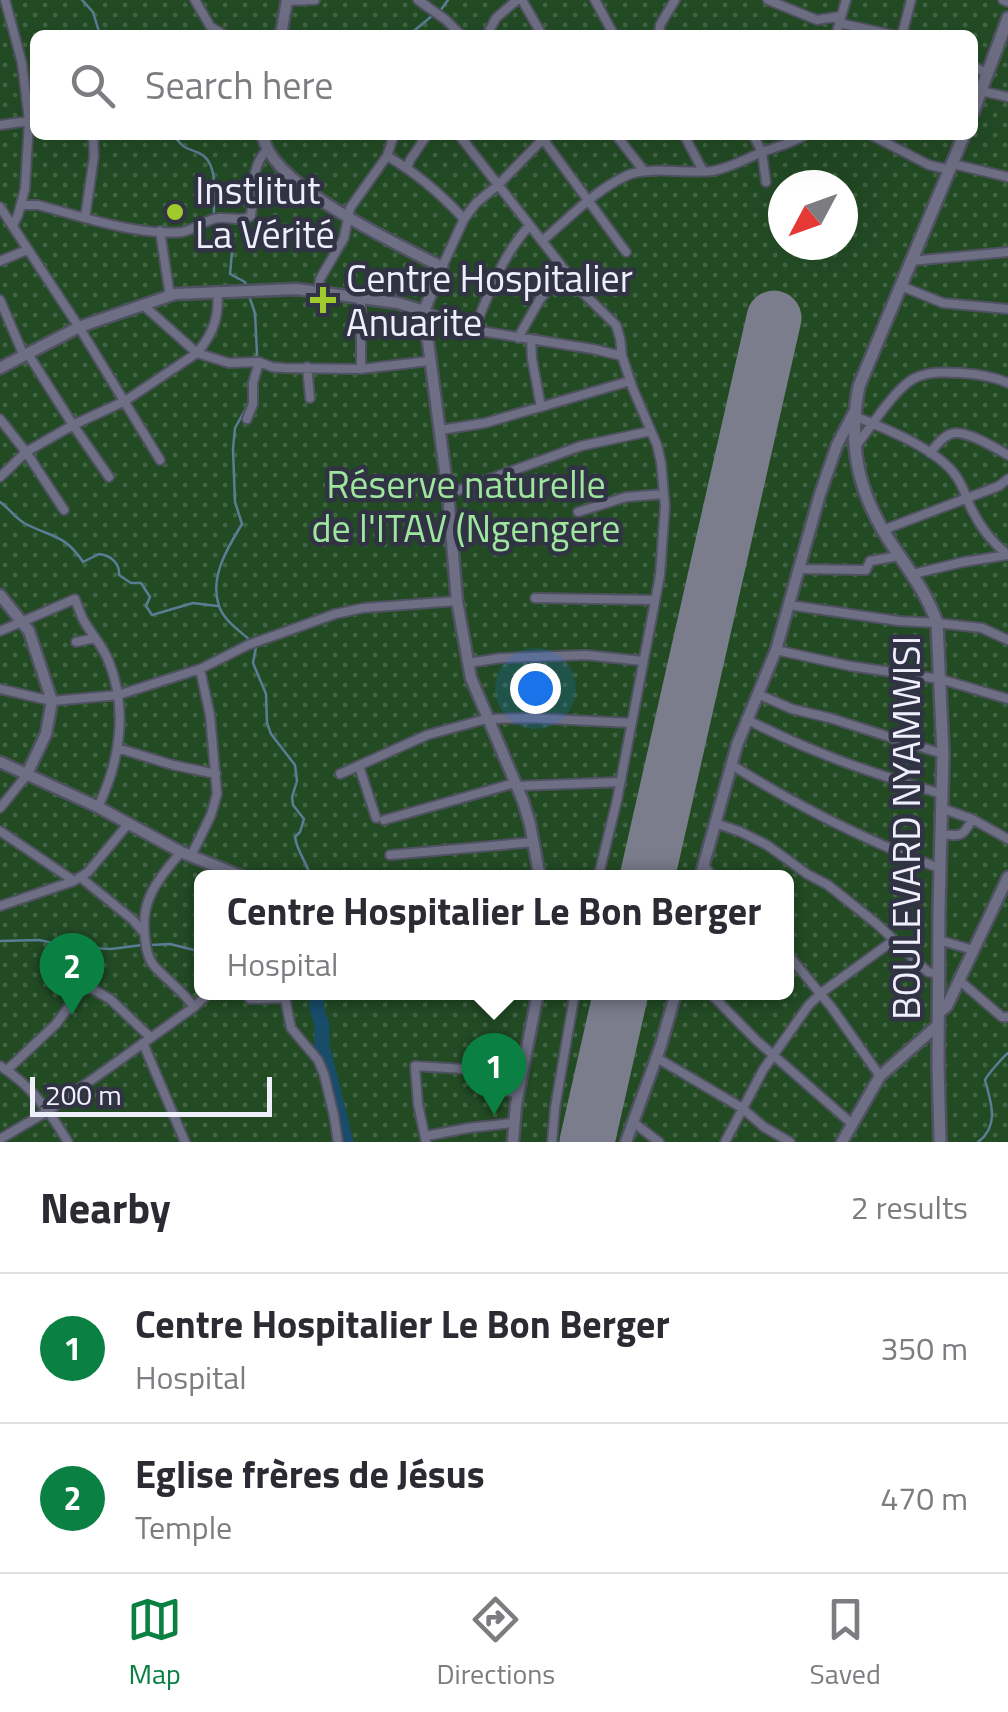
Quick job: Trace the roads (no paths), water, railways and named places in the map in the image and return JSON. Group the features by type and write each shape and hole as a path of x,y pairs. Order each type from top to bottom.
{"main road":[{"path":"978,99 1008,19"},
{"name":"BOULEVARD NYAMWISI","path":"940,1142 939,868 943,754 937,623 930,602 882,530 862,489 854,415 859,386 962,140"}],"street":[{"path":"195,0 216,30"},
{"path":"282,30 286,1 315,0"},
{"path":"418,0 456,30"},
{"path":"490,30 496,18 520,0 539,30"},
{"path":"594,0 611,30"},
{"path":"660,30 675,0"},
{"path":"768,0 817,20 840,20 875,30"},
{"path":"837,30 846,0"},
{"path":"903,30 911,0"},
{"path":"4,3 30,109"},
{"path":"206,30 210,26"},
{"path":"978,69 988,74"},
{"path":"981,91 1008,97"},
{"path":"0,125 30,120"},
{"path":"12,224 25,189 30,140"},
{"path":"85,218 93,140"},
{"path":"264,140 277,164 297,181 349,218 442,267"},
{"path":"318,292 320,279 344,238 350,208 387,156 392,140"},
{"path":"407,168 424,140"},
{"path":"463,140 566,271 616,325 630,381 658,445 664,494 660,575 600,870"},
{"path":"539,140 464,218 424,311 448,494 456,601 471,678 516,784 530,824 539,870"},
{"path":"546,140 626,252"},
{"path":"620,140 644,172"},
{"path":"686,140 702,171"},
{"path":"756,140 762,152 766,182"},
{"path":"542,241 630,174 702,171 737,165 796,140"},
{"path":"881,140 929,164 1008,178"},
{"path":"20,204 125,228 185,232 206,220 250,216 260,157 267,150"},
{"path":"387,156 407,168 464,218"},
{"path":"0,207 160,460"},
{"path":"474,330 496,275 513,244 529,226"},
{"path":"160,231 170,296"},
{"path":"0,261 27,250"},
{"path":"910,262 1008,252"},
{"path":"518,338 540,299 566,271"},
{"path":"901,286 943,303 1008,309"},
{"path":"0,368 79,327 170,296 296,289 398,303 474,330 622,356"},
{"path":"0,477 26,452 125,401 197,352 218,316 216,291"},
{"path":"361,297 361,369"},
{"path":"0,300 27,354 108,478"},
{"path":"143,305 197,352 229,363 361,369 430,361"},
{"path":"531,340 541,408"},
{"path":"247,420 253,404 255,362"},
{"path":"307,368 310,398"},
{"path":"856,446 914,378 931,373 975,374 1006,382 1008,368"},
{"path":"440,430 485,423 630,381"},
{"path":"702,870 746,719 776,650 820,494 837,445 854,415 921,447 956,476 974,515 1008,555 912,574"},
{"path":"0,419 64,510"},
{"path":"448,494 582,446 651,431"},
{"path":"930,454 944,438 956,433 983,441 1008,455"},
{"path":"882,530 999,486 1008,479"},
{"path":"578,512 626,497 664,494"},
{"path":"800,569 866,570 870,560 899,556"},
{"path":"0,595 29,631 52,701 46,734 26,776 0,808"},
{"path":"535,598 654,600"},
{"path":"0,631 75,599 108,660 118,695 120,734 114,770 98,807"},
{"path":"0,689 52,701 118,695 200,670 248,645 335,614 362,608 456,601"},
{"path":"789,606 982,628 1008,640"},
{"path":"76,642 95,638"},
{"path":"776,650 940,679 1008,699"},
{"path":"468,663 586,655 643,660"},
{"path":"194,1008 178,987 151,964 143,922 148,897 186,854 211,816 217,794 210,714 200,670"},
{"path":"758,694 792,709 943,754"},
{"path":"340,774 427,736 486,719 631,723"},
{"path":"746,719 800,746 942,801 1008,840"},
{"path":"117,748 216,774"},
{"path":"0,762 226,870"},
{"path":"732,765 870,841 939,868"},
{"path":"359,766 380,819 516,784 620,782"},
{"path":"940,834 960,836 972,819"},
{"path":"0,906 77,880 129,823"},
{"path":"715,823 767,846 828,885 928,972 940,974"},
{"path":"0,831 134,920 144,933"},
{"path":"390,855 534,842"},
{"path":"842,1142 880,1076 947,1006 1008,877"},
{"path":"725,1142 773,1054 808,1006 894,940"},
{"path":"939,940 973,950"},
{"path":"794,961 880,1076"},
{"path":"960,980 1008,1018"},
{"path":"68,1142 17,1076 4,1068 56,1024 84,984 110,999 147,1040 186,1142"},
{"path":"0,1140 48,1112 202,1000"},
{"path":"285,1000 292,1028 318,1060 324,1074 338,1142"},
{"path":"513,1142 513,1123 536,1000"},
{"path":"552,1142 574,1000"},
{"path":"626,1142 674,1000"},
{"path":"717,1000 851,1124"},
{"path":"657,1058 742,1108 790,1142"},
{"path":"513,1123 468,1128 426,1139 415,1066 480,1070 482,1080 496,1089 518,1094"},
{"path":"634,1124 658,1142"}],"waterway":[{"path":"82,0 93,12 98,30"},
{"path":"440,11 448,0"},
{"path":"415,30 433,15"},
{"path":"178,140 210,164 214,215"},
{"path":"216,223 233,241 230,274 248,288"},
{"path":"249,296 255,313 257,354 249,381 249,403 235,428 233,449 235,502 242,524 216,584 221,611 251,641"},
{"path":"0,502 24,523 63,541 83,562 99,554 110,558 119,575 131,583 141,583 150,597 146,606 152,615 193,603 217,606"},
{"path":"256,647 253,663 266,694 267,723 295,765 293,805 304,819 295,837 308,870"},
{"path":"0,941 39,940 111,949 142,945"},
{"path":"151,945 170,944 194,950"},
{"path":"316,1000 322,1045 346,1142"},
{"path":"978,1142 991,1121 985,1080 1008,1053"}],"place":[{"name":"InstIitut La Vérité","path":"175,212"},
{"name":"Centre Hospitalier Anuarite","path":"323,300"},
{"name":"Eglise frères de Jésus","path":"72,1015"},
{"name":"Centre Hospitalier Le Bon Berger","path":"494,1115"}],"park label":[{"name":"Réserve naturelle de l'ITAV (Ngengere","path":"466,506"}]}
